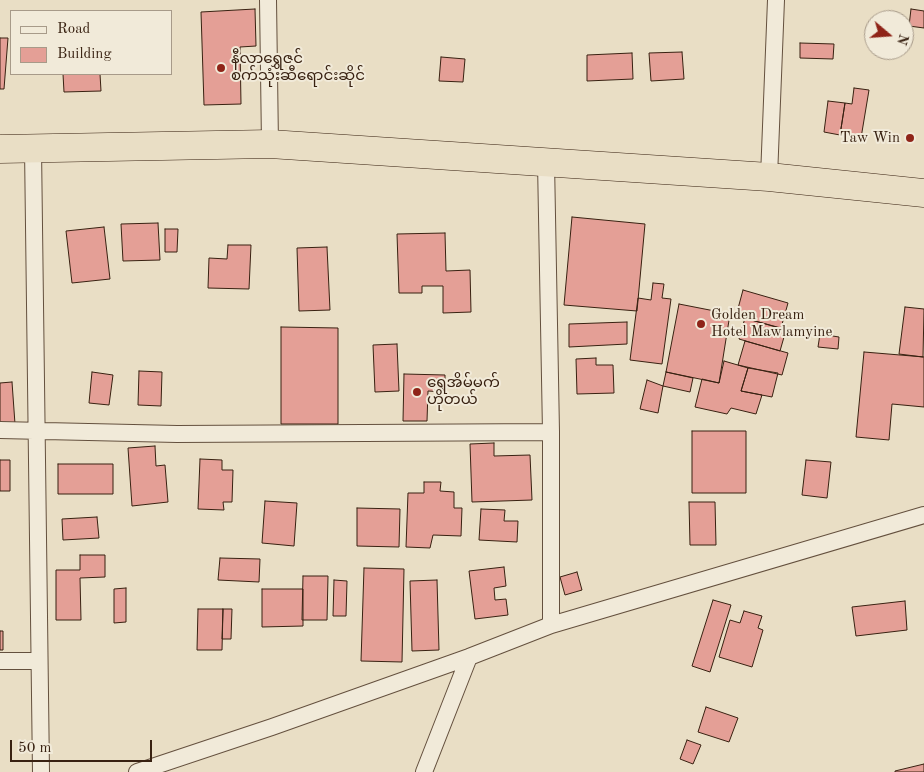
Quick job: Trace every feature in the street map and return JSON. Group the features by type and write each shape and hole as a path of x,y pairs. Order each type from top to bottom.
{"highway":[{"path":"0,149 270,144 768,176 924,193"}],"street":[{"path":"268,0 270,144"},
{"path":"768,176 776,0"},
{"path":"33,148 35,431 41,772"},
{"path":"546,162 551,432 551,626"},
{"path":"0,430 177,434 551,432"},
{"path":"137,772 469,657 551,626 924,515"},
{"path":"424,772 469,657"},
{"path":"0,661 39,661"}],"building":[{"path":"255,9 256,46 240,47 241,104 204,105 201,12"},
{"path":"911,9 924,11 924,28 914,27 914,10"},
{"path":"0,38 8,38 4,89 0,89"},
{"path":"800,43 834,44 833,59 800,58"},
{"path":"682,52 684,79 651,81 649,53"},
{"path":"632,53 633,79 587,81 587,55"},
{"path":"441,57 465,59 463,82 439,81"},
{"path":"63,75 100,75 101,91 64,92"},
{"path":"854,88 869,90 861,138 840,135 845,103 852,104"},
{"path":"828,101 845,103 840,135 824,132"},
{"path":"572,217 645,224 637,311 564,305"},
{"path":"158,223 160,260 123,261 121,224"},
{"path":"104,227 110,279 72,283 66,231"},
{"path":"165,229 178,229 177,252 165,252"},
{"path":"445,233 446,271 470,270 471,312 443,313 443,286 422,286 422,293 399,293 397,234"},
{"path":"228,245 251,245 249,289 208,288 209,258 227,259"},
{"path":"327,247 330,310 299,311 297,248"},
{"path":"653,283 664,284 662,298 671,299 662,364 630,360 638,298 651,300"},
{"path":"743,290 788,303 781,328 736,316"},
{"path":"679,304 730,314 719,383 666,372"},
{"path":"905,307 924,309 923,357 899,354"},
{"path":"745,318 786,330 780,351 739,339"},
{"path":"627,322 627,344 569,347 569,324"},
{"path":"281,327 338,328 338,424 281,424"},
{"path":"820,334 839,337 838,349 818,347"},
{"path":"745,341 788,353 782,375 738,365"},
{"path":"397,344 399,391 375,392 373,345"},
{"path":"864,352 924,357 924,407 892,404 889,440 856,437"},
{"path":"596,358 596,365 613,365 614,393 577,394 576,359"},
{"path":"724,361 748,368 741,391 762,395 756,414 731,408 727,414 695,407 702,379 719,383"},
{"path":"748,368 778,373 772,397 741,391"},
{"path":"139,371 162,372 161,406 138,405"},
{"path":"92,372 113,375 109,405 89,403"},
{"path":"666,372 693,378 690,392 663,386"},
{"path":"404,374 445,375 445,392 428,391 427,421 403,421"},
{"path":"647,380 663,386 658,413 640,409"},
{"path":"12,382 15,424 0,425 0,383"},
{"path":"692,431 746,431 746,493 692,493"},
{"path":"494,443 494,456 530,455 532,500 472,502 470,444"},
{"path":"155,446 156,466 165,465 168,502 132,506 128,448"},
{"path":"200,459 222,460 222,470 233,470 232,502 223,502 224,510 198,509"},
{"path":"0,460 10,460 10,491 0,491"},
{"path":"806,460 831,462 827,498 802,495"},
{"path":"58,464 113,464 113,494 58,494"},
{"path":"424,482 441,482 440,491 454,492 454,508 462,508 461,536 433,535 430,548 406,547 408,493 424,493"},
{"path":"265,501 297,503 294,546 262,543"},
{"path":"689,502 715,502 716,545 690,545"},
{"path":"357,508 400,509 399,547 357,546"},
{"path":"481,509 505,510 504,521 518,521 517,542 479,540"},
{"path":"97,517 99,538 63,540 62,519"},
{"path":"80,555 105,555 105,577 80,578 81,620 56,620 56,570 80,570"},
{"path":"220,558 260,559 259,582 218,580"},
{"path":"504,567 506,586 494,588 495,600 506,599 508,615 475,619 469,571"},
{"path":"364,568 404,569 402,662 361,661"},
{"path":"577,572 582,590 565,595 560,577"},
{"path":"303,576 328,576 327,620 302,620"},
{"path":"334,580 347,581 346,616 333,616"},
{"path":"437,580 439,650 412,651 410,581"},
{"path":"126,588 126,622 114,623 114,589"},
{"path":"262,589 303,589 303,626 262,627"},
{"path":"713,600 731,605 710,672 692,666"},
{"path":"905,601 907,630 856,636 852,607"},
{"path":"198,609 223,609 222,650 197,650"},
{"path":"223,609 232,609 231,639 222,639"},
{"path":"744,611 762,616 758,628 763,630 752,667 719,657 730,620 740,623"},
{"path":"0,631 3,631 3,650 0,650"},
{"path":"706,707 738,718 729,742 698,732"},
{"path":"687,740 701,745 693,764 680,759"},
{"path":"924,764 924,772 895,772 895,771"}],"place":[{"name":"နီလာရွှေဇင် စက်သုံးဆီရောင်းဆိုင်","path":"221,68"},
{"name":"Taw Win","path":"910,138"},
{"name":"Golden Dream Hotel Mawlamyine","path":"701,324"},
{"name":"ရွှေအိမ်မက် ဟိုတယ်","path":"417,392"}]}
